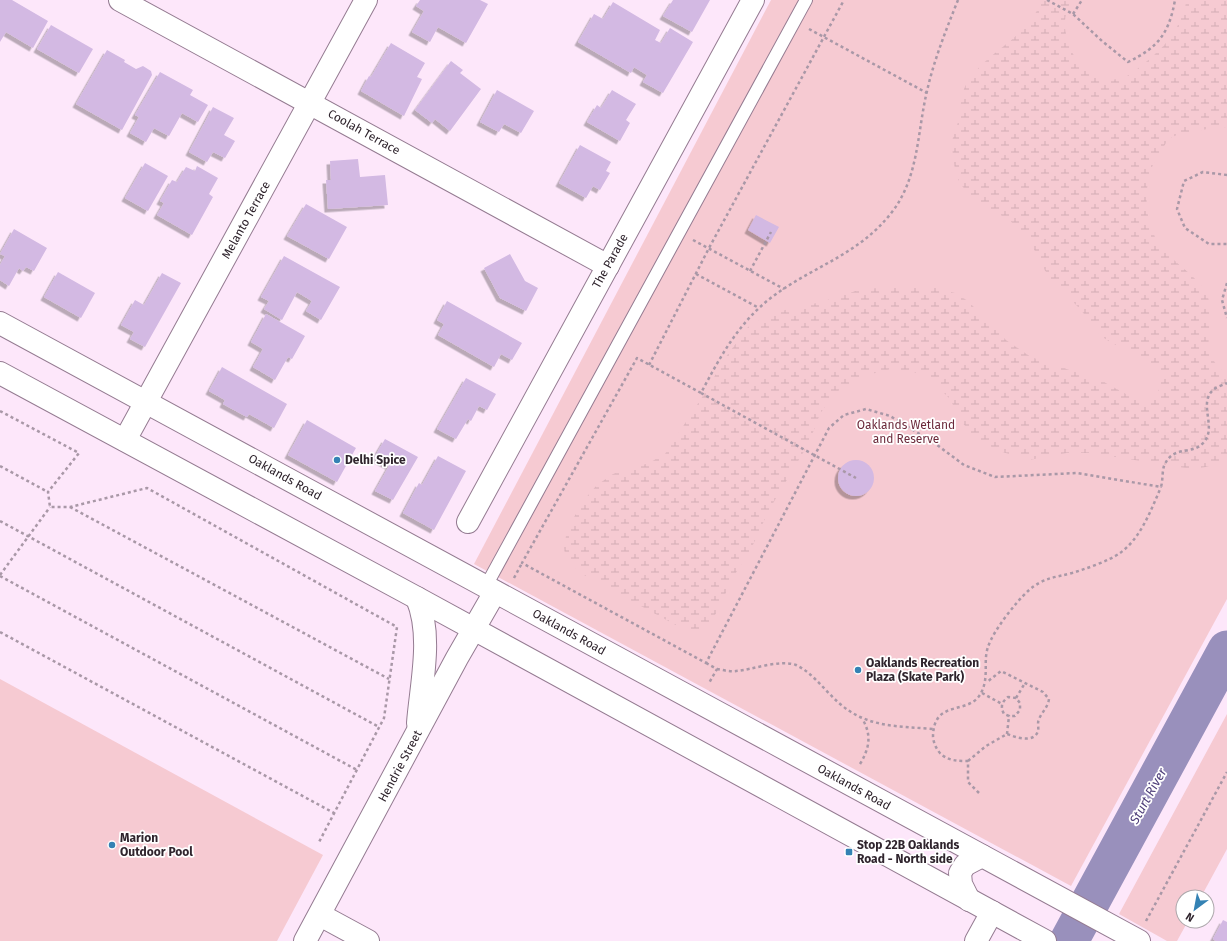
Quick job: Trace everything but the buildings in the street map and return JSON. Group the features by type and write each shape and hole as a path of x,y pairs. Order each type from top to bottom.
{"main road":[{"name":"Coolah Terrace","path":"120,0 310,102 608,266"},
{"name":"Melanto Terrace","path":"125,440 366,0"},
{"name":"The Parade","path":"468,522 753,0"},
{"name":"Oaklands Road","path":"0,323 982,856 1040,887 1140,936"},
{"path":"0,373 417,598 1045,941"},
{"name":"Hendrie Street","path":"305,941 473,629 490,589"},
{"path":"416,735 426,637 425,620 417,598"},
{"path":"969,900 961,884 960,872 965,865 982,856"},
{"path":"976,941 992,912"},
{"path":"320,915 368,941"}],"lane":[{"path":"490,589 680,232 806,0"}],"path":[{"path":"649,366 709,248 844,0"},
{"path":"701,393 732,339 749,317 784,289 859,245 877,230 904,193 912,173 926,93 938,51 958,0"},
{"path":"1047,0 1073,14 1102,41 1128,62 1146,53 1162,38 1171,21 1175,0"},
{"path":"1073,14 1082,0"},
{"path":"795,21 926,93"},
{"path":"1227,175 1203,172 1184,181 1176,209 1185,228 1209,244 1227,244"},
{"path":"680,232 784,289"},
{"path":"750,271 772,232"},
{"path":"696,274 759,308"},
{"path":"1227,283 1222,300 1227,318"},
{"path":"856,478 814,456 701,393 649,366 637,358 522,563 706,663 814,456 830,428 844,415 866,409 890,416 933,442 964,465 995,477 1077,473 1161,487"},
{"path":"986,682 1001,671 1043,692 1049,699 1048,705 1039,719 1038,732 1035,736 1026,739 1007,734 986,746 968,761 955,761 941,754 933,741 933,729 936,720 944,711 971,702 981,693 986,682 987,648 1005,618 1028,591 1047,578 1072,573 1120,553 1143,527 1161,487 1164,467 1170,456 1180,450 1193,449 1204,443 1209,433 1206,411 1208,398 1213,389 1227,383"},
{"path":"0,411 79,453 48,492 50,507 0,575 357,770"},
{"path":"0,466 48,492"},
{"path":"50,507 70,507 147,488 397,627 384,718 318,844"},
{"path":"70,507 389,679"},
{"path":"0,521 379,728"},
{"path":"0,632 334,813"},
{"path":"717,669 735,671 771,664 795,665 823,686 839,703 863,720 868,728 869,743 866,754 850,784"},
{"path":"1016,698 1025,683"},
{"path":"981,693 1002,704"},
{"path":"1008,697 1016,698 1020,703 1020,710 1015,716 1009,716 1004,714 1002,704 1008,697"},
{"path":"1007,734 1009,716"},
{"path":"863,720 887,725 933,729"},
{"path":"968,761 968,782 979,793"},
{"path":"1140,936 1227,772"}],"green space":[{"name":"Oaklands Wetland and Reserve","path":"771,0 1227,0 1227,599 1071,886 474,564"},
{"path":"1042,0 1071,0 1066,13 1065,24 1067,37 1074,56 1080,65 1096,77 1117,79 1127,76 1133,72 1165,45 1180,21 1187,0 1227,0 1227,127 1190,132 1170,138 1155,160 1151,170 1148,181 1147,204 1151,227 1160,245 1173,259 1195,278 1201,285 1209,300 1210,354 1215,363 1227,375 1227,457 1217,463 1202,468 1185,468 1090,453 1067,453 1029,460 999,451 975,438 961,421 950,399 932,381 914,372 892,369 877,372 834,393 820,414 809,443 769,510 752,547 729,584 722,603 709,625 694,635 584,575 566,560 564,548 567,530 583,501 597,485 613,474 649,463 665,454 708,388 725,358 748,327 772,313 821,302 862,289 914,286 937,288 955,293 968,301 1006,340 1031,357 1102,381 1128,395 1142,399 1153,398 1159,389 1161,382 1158,371 1147,361 1110,342 1100,335 1079,308 1048,275 1030,241 1022,231 966,191 960,183 956,173 952,144 965,86 986,60 1027,25"},
{"name":"Marion Outdoor Pool","path":"0,679 323,855 277,941 0,941"},
{"path":"1227,714 1227,849 1205,889 1175,889 1175,929 1184,929 1177,941 1167,941 1119,914"}],"waterway":[{"name":"Sturt River","path":"1069,941 1227,650"}],"place":[{"name":"Delhi Spice","path":"337,460"},
{"name":"Oaklands Recreation Plaza (Skate Park)","path":"858,670"},
{"name":"Marion Outdoor Pool","path":"112,845"},
{"name":"Stop 22B Oaklands Road - North side","path":"849,852"}]}
